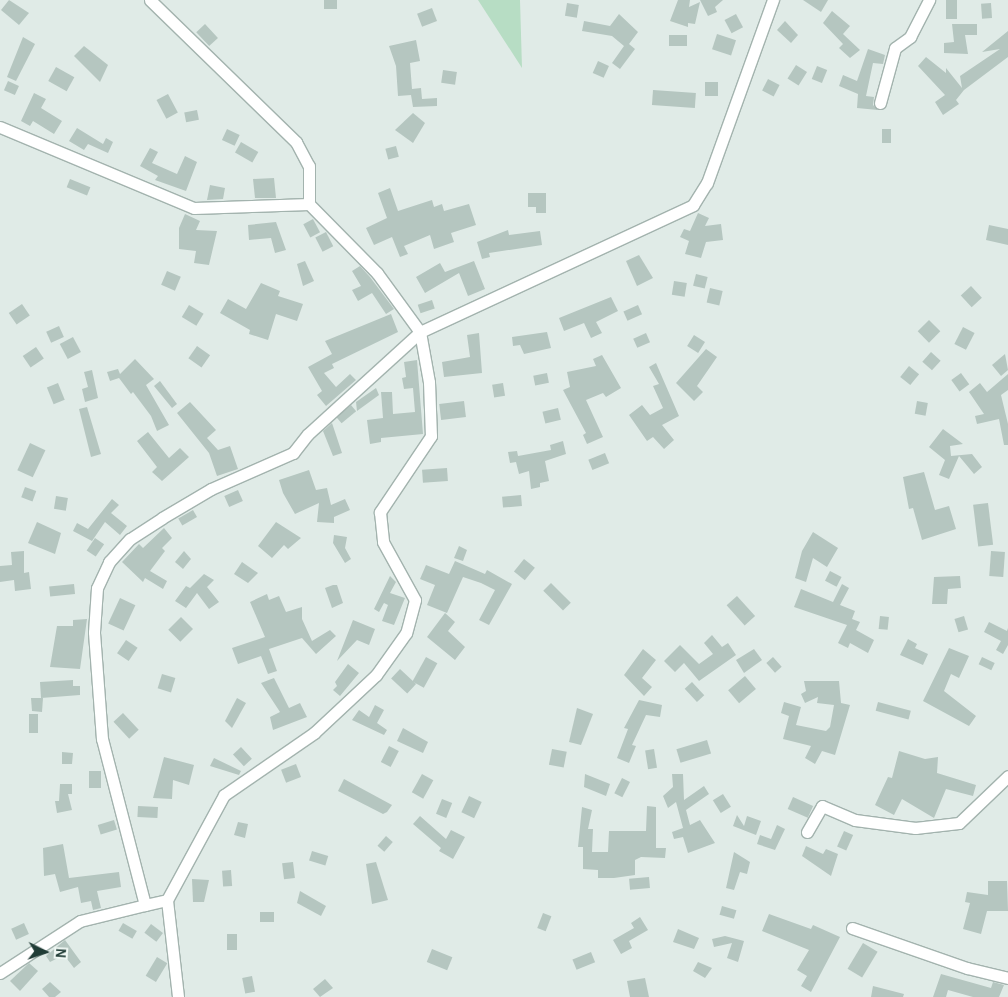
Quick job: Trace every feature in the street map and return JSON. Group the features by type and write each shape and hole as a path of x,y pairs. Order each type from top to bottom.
{"street":[{"path":"150,0 296,142 309,166 309,204 377,273 420,332 429,382 431,436 380,512 383,542 415,600 406,633 376,676 314,733 224,795 167,900 178,997"},
{"path":"145,905 102,739 94,632 98,588 106,569 130,539 162,518 211,489 293,453 308,434 420,332 693,205 707,183 773,0"},
{"path":"880,103 895,48 910,37 929,0"},
{"path":"0,127 194,208 309,204"},
{"path":"807,832 822,806 855,820 907,827 959,823 1008,776"},
{"path":"0,973 80,921 167,900"},
{"path":"852,928 967,968 1008,978"}],"green space":[{"path":"478,0 520,0 522,68"}],"building":[{"path":"9,0 29,13 19,25 1,10"},
{"path":"324,0 337,0 337,9 324,9"},
{"path":"678,0 690,0 689,7 700,2 695,24 688,23 688,27 670,21"},
{"path":"700,0 723,0 715,7 717,12 708,16"},
{"path":"803,0 828,0 821,12"},
{"path":"946,0 957,0 957,19 946,19"},
{"path":"567,3 579,5 577,18 565,16"},
{"path":"991,3 992,18 982,19 981,4"},
{"path":"432,8 437,21 422,27 417,14"},
{"path":"832,11 850,26 843,34 860,50 850,58 839,48 843,44 823,23"},
{"path":"619,14 638,32 629,44 635,49 620,69 612,63 624,46 612,36 582,31 584,21 610,26"},
{"path":"736,14 743,27 732,33 725,20"},
{"path":"785,21 798,35 791,43 777,30"},
{"path":"205,24 218,38 209,46 196,32"},
{"path":"952,24 977,24 977,35 965,35 968,54 944,53 944,43 954,42"},
{"path":"1008,31 1008,57 964,90 956,100 959,104 943,115 935,102 945,95 918,66 926,57 946,73 946,68 962,88 960,76 1000,49 982,52"},
{"path":"717,34 736,40 731,55 712,49"},
{"path":"669,35 687,35 687,46 669,46"},
{"path":"23,37 35,44 16,81 7,77"},
{"path":"416,40 420,61 410,63 412,89 421,88 422,99 437,98 437,106 413,107 411,95 398,96 396,66 389,46"},
{"path":"84,46 108,65 100,82 74,56"},
{"path":"868,49 885,55 883,64 873,63 866,96 874,97 873,105 878,110 857,108 858,94 839,86 843,75 857,81"},
{"path":"598,61 609,66 604,78 593,73"},
{"path":"796,65 807,72 799,85 788,79"},
{"path":"817,66 827,70 822,83 812,79"},
{"path":"56,67 74,77 67,91 48,81"},
{"path":"443,70 457,72 455,85 441,83"},
{"path":"768,79 780,85 774,96 762,91"},
{"path":"8,81 19,86 15,95 4,90"},
{"path":"705,82 718,82 718,96 705,96"},
{"path":"653,90 696,93 695,108 652,105"},
{"path":"34,93 46,99 41,108 62,121 54,134 33,121 30,126 21,121"},
{"path":"168,94 178,113 166,119 157,100"},
{"path":"197,110 199,120 186,122 184,112"},
{"path":"413,113 425,123 413,143 395,130"},
{"path":"77,128 103,144 106,138 113,142 108,153 88,144 84,150 69,141"},
{"path":"227,129 240,135 235,146 222,140"},
{"path":"882,129 891,129 891,143 882,143"},
{"path":"241,142 258,152 252,162 235,152"},
{"path":"396,146 399,157 388,159 385,149"},
{"path":"150,148 158,152 152,163 177,174 185,156 197,162 186,191 155,180 158,176 140,166"},
{"path":"274,178 276,198 255,198 253,179"},
{"path":"70,179 90,187 87,196 67,187"},
{"path":"210,185 225,188 223,199 207,200"},
{"path":"390,188 398,211 432,200 434,207 442,204 444,211 469,204 476,225 451,233 454,242 434,249 430,235 404,246 408,254 400,257 392,237 374,245 366,228 387,218 378,193"},
{"path":"528,193 546,193 546,213 536,213 536,207 528,207"},
{"path":"698,213 709,218 705,226 721,224 723,240 706,242 701,258 685,254 689,241 680,237 684,229 690,231"},
{"path":"185,214 200,221 196,230 217,231 209,265 194,263 196,251 179,249 179,228"},
{"path":"313,219 320,232 310,237 303,224"},
{"path":"276,222 286,250 275,253 271,238 249,240 248,225"},
{"path":"989,225 1008,229 1008,245 986,240"},
{"path":"508,230 509,235 540,231 542,245 489,253 490,257 482,259 477,242"},
{"path":"326,232 333,246 323,252 315,237"},
{"path":"639,255 653,278 637,286 626,261"},
{"path":"305,261 314,281 303,286 297,264"},
{"path":"474,261 485,289 468,296 459,273 425,293 416,277 440,263 445,272"},
{"path":"360,266 394,309 386,314 372,293 358,301 352,290 361,286 352,271"},
{"path":"167,271 181,277 175,291 161,285"},
{"path":"696,274 708,277 705,289 693,286"},
{"path":"674,281 687,283 685,297 672,295"},
{"path":"261,283 280,291 278,296 303,304 297,321 276,314 268,340 249,334 250,330 220,313 228,299 246,309"},
{"path":"971,286 982,298 972,307 961,296"},
{"path":"710,288 723,291 719,306 707,303"},
{"path":"611,297 618,311 596,322 602,333 591,338 584,323 564,331 559,318"},
{"path":"432,300 435,309 421,313 418,305"},
{"path":"22,304 30,316 17,325 9,313"},
{"path":"189,305 204,314 196,326 182,317"},
{"path":"638,305 642,314 627,321 623,312"},
{"path":"391,314 398,332 332,364 334,368 324,373 336,387 350,374 356,380 326,406 317,395 322,391 308,367 332,354 325,341"},
{"path":"929,320 940,331 929,343 918,331"},
{"path":"59,326 64,337 51,343 46,332"},
{"path":"963,327 975,333 966,350 954,344"},
{"path":"547,332 551,348 524,354 520,345 513,346 512,337"},
{"path":"479,333 482,373 444,377 442,362 470,357 467,335"},
{"path":"646,333 650,342 637,348 633,339"},
{"path":"694,335 705,342 698,353 687,346"},
{"path":"73,337 81,352 68,359 60,344"},
{"path":"197,346 210,355 202,367 188,358"},
{"path":"36,347 44,359 31,368 23,356"},
{"path":"706,349 717,357 697,386 703,392 694,401 676,383"},
{"path":"931,352 941,361 932,370 922,362"},
{"path":"1005,354 1008,370 1001,376 992,365"},
{"path":"602,355 621,388 606,397 603,393 586,400 603,437 587,444 583,435 586,433 563,390 570,387 567,372 596,366 593,359"},
{"path":"135,359 154,379 146,385 169,425 157,431 151,416 133,392 131,394 119,378 110,381 107,372 118,369 120,374"},
{"path":"417,360 423,434 381,438 381,442 370,444 367,420 383,418 381,392 392,392 393,414 415,412 413,388 404,389 402,378 406,377 404,362"},
{"path":"656,363 679,416 662,425 674,440 664,449 653,437 647,441 629,415 642,405 650,415 663,408 653,386 659,384 649,367"},
{"path":"909,366 919,374 910,385 900,377"},
{"path":"92,370 98,398 85,402 82,389 88,387 84,372"},
{"path":"547,373 549,383 535,385 533,376"},
{"path":"961,373 969,384 960,391 951,380"},
{"path":"1008,374 1008,390 1001,395 1008,424 1008,445 1004,445 999,419 977,424 975,416 984,414 969,392 980,383 987,392"},
{"path":"160,381 177,404 172,408 154,386"},
{"path":"58,383 65,400 54,404 47,387"},
{"path":"503,383 505,396 494,398 492,385"},
{"path":"376,388 379,395 357,411 356,402"},
{"path":"464,401 466,417 441,420 439,404"},
{"path":"917,401 928,403 926,416 915,414"},
{"path":"190,402 216,430 207,438 218,450 230,446 238,469 217,476 209,453 177,413"},
{"path":"351,405 356,411 342,423 336,417"},
{"path":"87,407 101,454 91,457 79,409"},
{"path":"558,408 561,420 545,424 542,412"},
{"path":"332,423 342,453 333,456 323,431"},
{"path":"943,429 963,444 950,446 951,456 972,454 982,467 974,474 959,456 949,479 939,475 945,460 929,447"},
{"path":"148,432 169,458 180,448 189,457 162,481 152,472 157,467 137,441"},
{"path":"563,441 566,454 545,461 549,481 540,483 540,487 531,489 529,471 519,474 516,462 510,463 508,452 517,451 518,456 551,450 550,445"},
{"path":"30,443 45,450 33,477 17,470"},
{"path":"605,453 609,463 592,470 588,460"},
{"path":"447,468 448,481 423,483 422,470"},
{"path":"309,470 316,490 327,488 331,505 345,499 350,510 334,517 334,523 317,522 319,503 295,514 283,493 279,480"},
{"path":"924,472 935,510 949,506 956,529 922,540 913,508 909,509 903,477"},
{"path":"25,487 36,491 33,501 21,497"},
{"path":"238,490 243,501 229,507 224,496"},
{"path":"521,495 522,506 503,508 502,497"},
{"path":"56,496 68,498 66,511 54,509"},
{"path":"112,499 119,505 111,513 127,526 120,535 105,522 92,541 73,531 77,523 88,529"},
{"path":"988,503 993,545 978,547 973,505"},
{"path":"193,510 197,517 182,525 178,518"},
{"path":"37,522 61,533 55,554 28,543"},
{"path":"276,522 301,538 288,549 284,545 272,558 258,546"},
{"path":"164,528 172,538 162,548 165,551 150,571 167,581 163,589 145,578 143,582 122,562 139,544 143,548"},
{"path":"813,532 838,548 827,567 813,558 806,582 795,578 802,551"},
{"path":"334,535 347,537 345,548 351,559 345,563 333,543"},
{"path":"95,538 104,544 96,557 87,550"},
{"path":"459,546 467,550 463,561 454,558"},
{"path":"24,551 24,573 29,572 31,589 15,591 14,580 0,582 0,566 12,565 11,552"},
{"path":"184,551 191,559 183,569 175,562"},
{"path":"991,551 1005,552 1003,577 989,576"},
{"path":"524,559 535,568 525,580 514,571"},
{"path":"455,561 485,574 487,570 512,584 489,625 479,620 495,590 463,577 447,613 427,605 435,585 420,579 426,565 449,574"},
{"path":"242,562 258,573 248,583 234,574"},
{"path":"830,571 842,577 837,587 825,581"},
{"path":"204,574 214,580 207,587 219,602 209,609 197,593 186,608 175,601 186,586 190,588"},
{"path":"390,576 396,582 390,593 405,598 394,625 382,621 388,605 384,603 379,612 374,609"},
{"path":"960,576 961,588 948,589 947,604 932,604 934,577"},
{"path":"551,583 571,603 563,611 543,591"},
{"path":"74,584 75,594 50,597 49,587"},
{"path":"842,584 849,588 840,605 855,611 852,619 860,622 856,630 874,640 868,653 850,643 848,648 838,643 847,625 794,607 801,589 833,602"},
{"path":"337,585 343,603 332,608 325,588"},
{"path":"267,594 269,600 279,596 286,612 302,607 302,619 312,641 330,630 336,636 316,654 302,638 269,649 277,671 268,674 261,656 238,664 232,648 265,637 250,602"},
{"path":"737,596 755,616 745,625 727,605"},
{"path":"120,598 135,605 124,631 108,623"},
{"path":"445,613 455,622 448,631 465,647 455,660 427,637"},
{"path":"880,616 889,617 888,630 879,629"},
{"path":"964,616 968,629 959,632 954,619"},
{"path":"181,617 193,629 180,642 168,630"},
{"path":"87,619 80,669 50,667 57,626 73,626 73,620"},
{"path":"353,620 375,629 369,645 357,640 337,661"},
{"path":"989,622 1007,631 1008,628 1008,645 1003,654 996,650 1001,641 984,632"},
{"path":"712,635 722,647 728,643 736,655 699,681 684,663 675,672 664,661 680,645 699,664 713,654 704,643"},
{"path":"908,639 917,644 915,648 928,654 923,665 900,655"},
{"path":"126,640 138,648 129,661 117,653"},
{"path":"949,648 969,656 959,678 951,674 944,691 976,716 969,726 923,701"},
{"path":"643,649 656,660 642,678 652,687 644,696 624,675"},
{"path":"754,649 762,660 744,673 736,660"},
{"path":"426,657 437,663 424,688 412,681"},
{"path":"773,657 782,667 775,673 766,663"},
{"path":"982,657 995,663 991,670 979,664"},
{"path":"348,664 359,673 340,696 333,690 337,686 335,682"},
{"path":"400,669 416,684 407,694 391,679"},
{"path":"162,674 175,678 171,692 158,688"},
{"path":"745,676 756,689 739,703 728,690"},
{"path":"274,678 289,708 300,703 307,717 273,730 270,717 280,712 261,683"},
{"path":"73,680 73,686 80,686 80,695 41,698 40,682"},
{"path":"804,681 839,681 841,703 850,705 835,755 822,751 815,764 805,758 811,746 783,739 789,716 781,713 784,702 801,707 796,725 826,731 830,727 834,705 817,703 818,697 805,703 801,694 806,691"},
{"path":"692,682 704,695 697,702 685,689"},
{"path":"31,698 43,698 42,712 32,711"},
{"path":"237,698 246,703 232,728 225,721"},
{"path":"639,700 662,705 660,717 646,715 632,745 636,746 629,763 617,758 628,729 624,728"},
{"path":"878,702 911,711 909,719 876,711"},
{"path":"375,705 384,710 377,723 387,730 384,735 352,720 359,710 369,717"},
{"path":"577,708 593,714 581,745 569,742"},
{"path":"123,713 139,730 129,739 113,722"},
{"path":"29,714 38,714 38,733 29,733"},
{"path":"403,728 428,742 423,753 397,741"},
{"path":"707,740 711,753 680,763 676,749"},
{"path":"389,746 399,751 391,767 381,762"},
{"path":"241,747 252,759 244,766 233,755"},
{"path":"552,749 567,752 564,768 549,765"},
{"path":"654,749 657,768 648,769 645,750"},
{"path":"899,751 925,759 938,757 937,773 976,785 973,796 946,789 934,818 902,799 894,815 875,805 888,777 892,778"},
{"path":"62,752 73,753 72,764 62,764"},
{"path":"164,757 194,765 189,785 173,780 172,799 153,798"},
{"path":"214,758 241,771 239,775 210,766"},
{"path":"296,764 301,777 286,783 281,770"},
{"path":"89,771 101,771 101,788 89,788"},
{"path":"422,774 433,780 423,799 412,792"},
{"path":"585,774 610,784 606,796 584,787"},
{"path":"672,774 683,774 684,800 704,786 709,794 686,810 690,825 700,820 715,843 688,853 683,837 674,839 672,832 683,828 676,802 668,808 663,796 673,787"},
{"path":"622,778 630,782 622,797 614,793"},
{"path":"344,779 392,805 383,814 338,791"},
{"path":"60,784 72,784 72,794 68,794 72,810 57,813 55,801 59,801"},
{"path":"723,794 731,807 721,813 713,800"},
{"path":"469,796 482,802 474,818 461,812"},
{"path":"793,797 813,806 808,818 788,809"},
{"path":"442,799 452,803 446,818 436,814"},
{"path":"138,806 158,807 157,818 137,817"},
{"path":"647,806 656,807 656,848 666,848 665,858 641,857 635,860 635,875 614,878 598,878 598,870 583,869 583,847 578,847 582,807 592,810 588,829 593,829 592,852 608,852 609,831 646,831"},
{"path":"737,815 744,826 747,816 761,821 756,835 733,826"},
{"path":"420,816 446,839 451,830 465,837 453,859 439,851 441,848 413,824"},
{"path":"114,820 117,830 101,835 98,825"},
{"path":"238,822 248,824 245,838 234,835"},
{"path":"777,825 785,829 775,850 757,844 760,835 771,839"},
{"path":"844,831 853,835 846,851 837,847"},
{"path":"386,836 393,842 384,852 377,846"},
{"path":"63,844 69,878 119,872 121,887 97,891 101,908 93,910 91,901 81,903 78,887 60,892 55,874 44,876 43,848"},
{"path":"806,846 823,854 826,849 838,854 831,876 802,856"},
{"path":"312,851 328,856 325,866 309,861"},
{"path":"734,852 750,862 747,874 740,872 734,890 726,888"},
{"path":"293,862 295,878 284,879 282,863"},
{"path":"376,862 388,900 372,904 366,864"},
{"path":"231,870 232,886 223,887 222,871"},
{"path":"649,877 650,888 630,890 629,879"},
{"path":"192,879 209,880 204,902 193,902"},
{"path":"988,881 1007,881 1008,911 987,911 981,934 963,929 970,903 965,902 967,892 988,895"},
{"path":"300,891 326,906 321,916 297,903"},
{"path":"722,906 736,910 734,919 720,915"},
{"path":"260,912 274,912 274,922 260,922"},
{"path":"543,913 551,916 546,931 537,928"},
{"path":"769,914 811,929 813,925 840,937 811,992 801,986 807,976 797,970 809,950 762,931"},
{"path":"640,917 648,930 629,941 632,948 621,954 613,940 634,928 631,923"},
{"path":"24,923 29,934 16,940 11,929"},
{"path":"123,923 137,931 132,939 118,931"},
{"path":"151,924 163,933 156,942 144,933"},
{"path":"678,929 699,938 694,949 673,942"},
{"path":"227,934 237,934 237,950 227,950"},
{"path":"725,936 744,941 738,962 727,958 732,943 714,947 712,939"},
{"path":"65,940 81,962 74,968 64,955 50,962 46,956"},
{"path":"863,943 878,952 862,977 848,969"},
{"path":"432,949 452,957 447,970 427,962"},
{"path":"591,952 595,962 577,970 572,959"},
{"path":"157,957 167,963 156,982 146,976"},
{"path":"698,962 712,968 705,978 693,971"},
{"path":"29,963 38,971 20,991 10,981"},
{"path":"941,974 991,988 993,982 1004,985 999,997 973,997 948,990 946,997 933,997"},
{"path":"252,976 255,992 245,994 242,978"},
{"path":"645,978 649,997 630,997 627,981"},
{"path":"325,979 333,988 320,997 313,989"},
{"path":"50,982 61,992 55,997 49,997 42,989"},
{"path":"873,986 904,994 903,997 871,997"}]}
